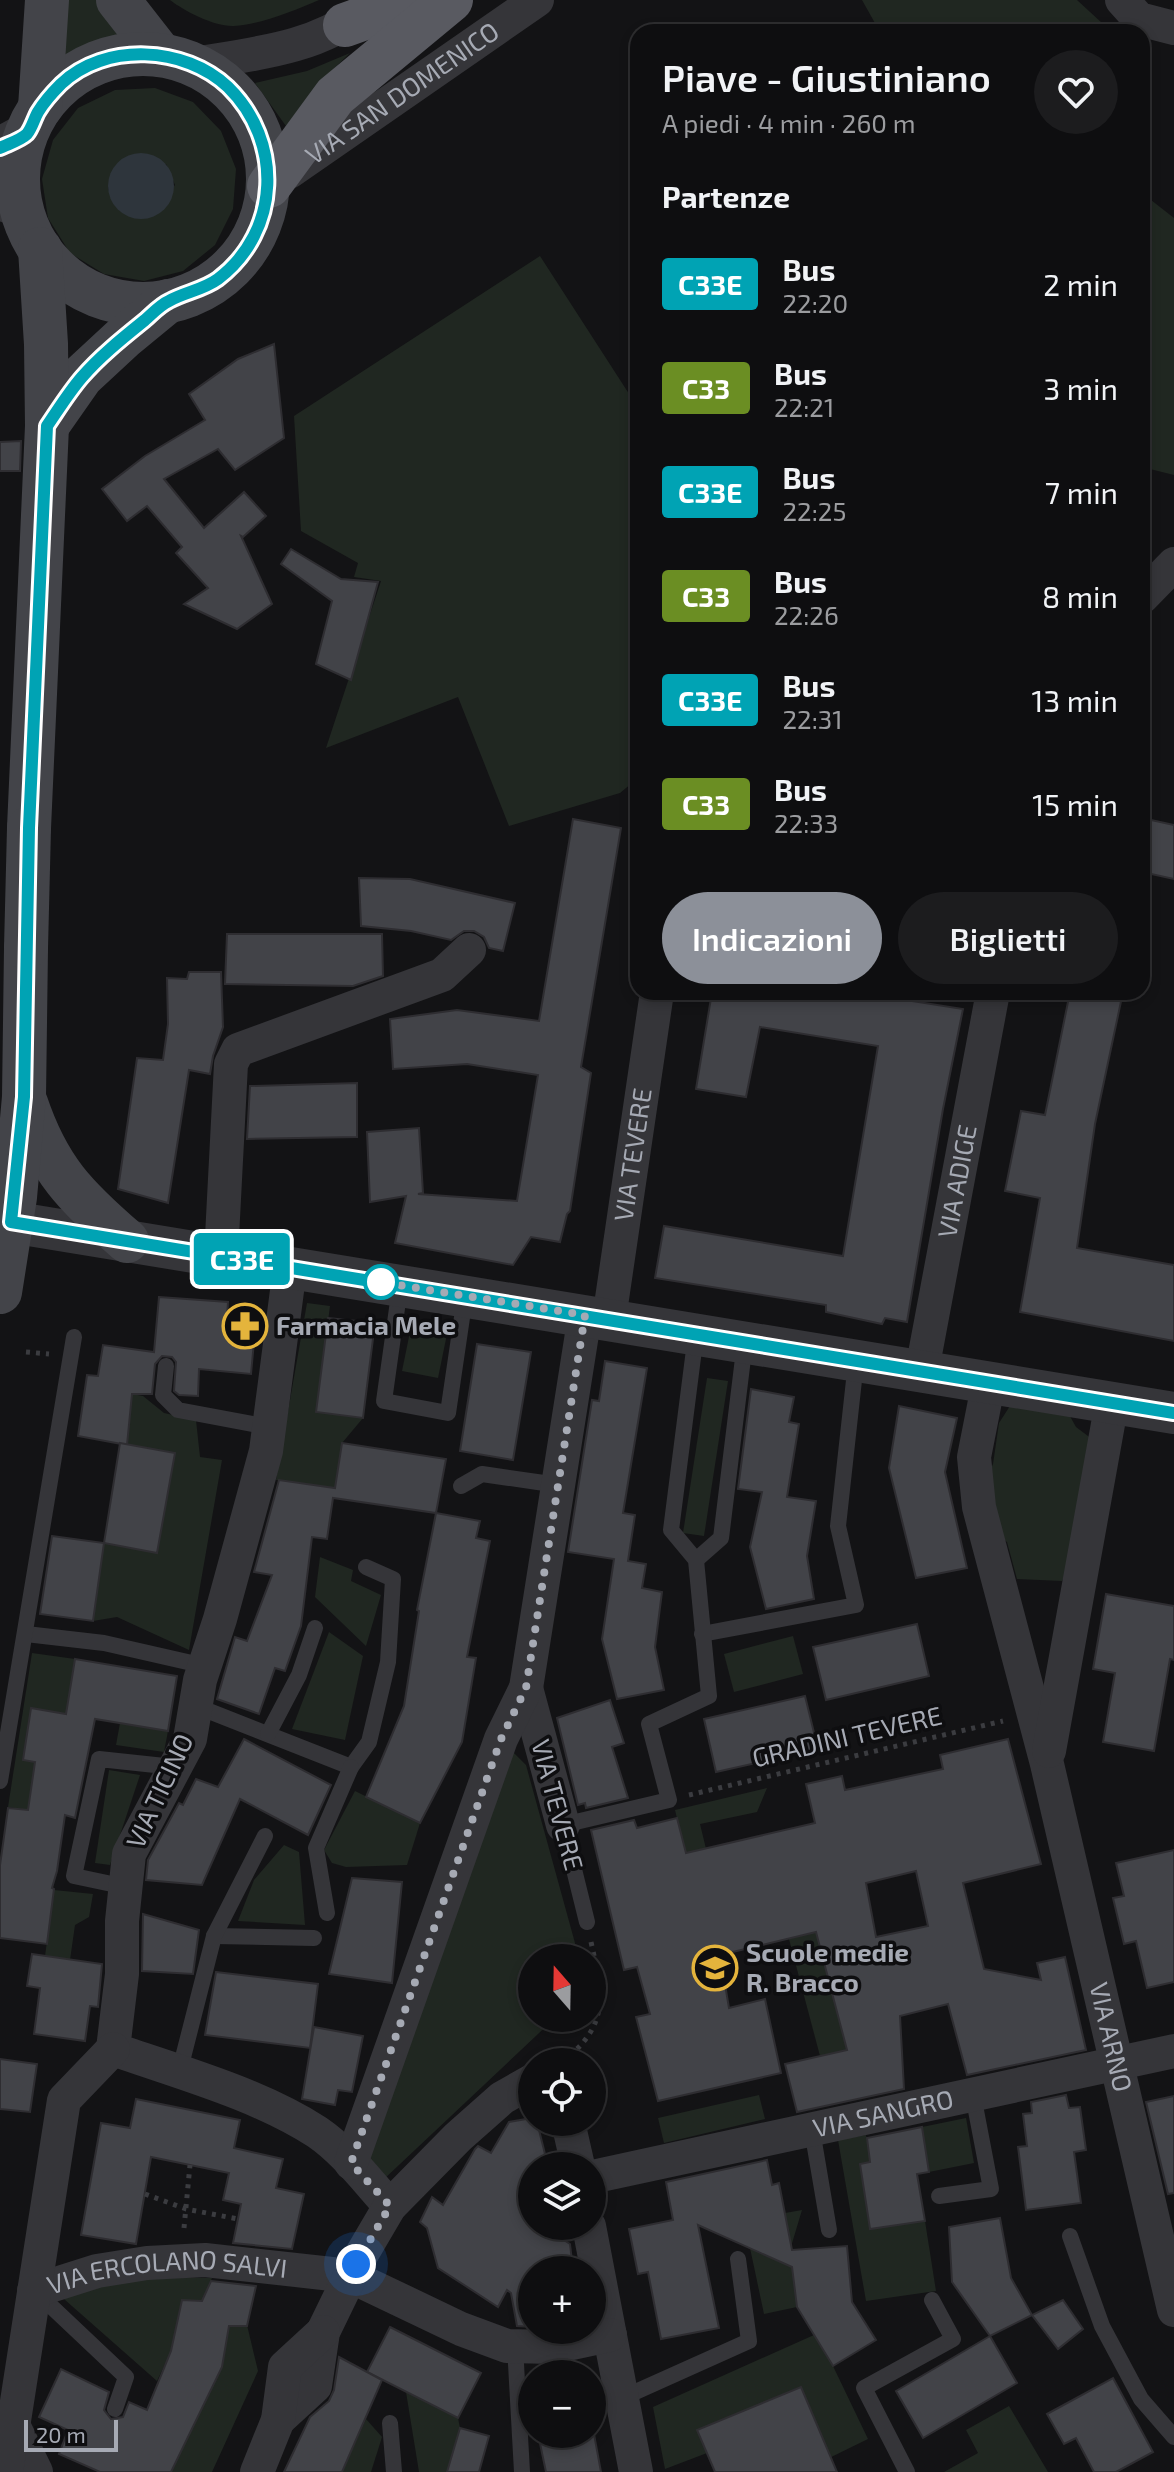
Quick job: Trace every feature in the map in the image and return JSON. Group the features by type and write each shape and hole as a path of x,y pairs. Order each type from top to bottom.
{"highway":[{"path":"361,13 370,16 400,0"},
{"path":"269,186 335,96 451,0"}],"main road":[{"path":"0,1292 24,1097 19,977 29,828 47,426 46,344 22,228 19,163 22,130 47,0"},
{"path":"22,228 65,276 96,295 132,303 168,301 194,293 218,279 238,261 264,213 269,186 267,157 258,128 242,101 220,80 178,60 118,0"},
{"path":"22,130 63,82 93,64 127,55 178,60"},
{"path":"47,426 82,376 168,301"},
{"path":"24,1097 36,1132 60,1176 89,1208 127,1241"}],"street":[{"name":"VIA SAN DOMENICO","path":"269,186 537,0"},
{"path":"1122,0 1139,19 1174,28"},
{"path":"178,60 291,47 361,13"},
{"path":"1150,589 1174,564"},
{"path":"221,1256 231,1064 238,1050 442,975 469,950"},
{"name":"VIA TEVERE","path":"351,2163 501,1739 526,1688 558,1485 597,1317 656,1000"},
{"name":"VIA ADIGE","path":"922,1370 991,1000"},
{"path":"11,1222 1174,1413"},
{"name":"VIA TICINO","path":"113,2049 122,1974 122,1921 129,1854 190,1739 205,1666 266,1451 290,1268"},
{"name":"VIA ARNO","path":"989,1381 974,1457 979,1507 1047,1764 1174,2310"},
{"name":"VIA ARNO","path":"1047,1764 1112,1402"},
{"name":"VIA TEVERE","path":"526,1688 563,1825"},
{"path":"113,2049 268,2106 318,2133 351,2163 390,2206"},
{"name":"VIA ERCOLANO SALVI","path":"6,2472 64,2100 113,2049"},
{"name":"VIA SANGRO","path":"606,2174 1174,2051"},
{"path":"257,2472 278,2420 315,2386 323,2332 350,2276 390,2206 458,2137 502,2098 518,2089"},
{"path":"592,2240 636,2472"},
{"name":"VIA ERCOLANO SALVI","path":"34,2291 97,2271 182,2261 266,2265 350,2276"},
{"path":"350,2276 461,2329 507,2346 554,2347 610,2335"},
{"path":"14,2427 36,2472"}],"lane":[{"path":"401,1285 384,1401 448,1413 465,1296"},
{"path":"563,1825 669,1800 649,1724 709,1696 696,1560 671,1530 697,1334"},
{"path":"0,1781 74,1337"},
{"path":"696,1560 721,1538 745,1341"},
{"path":"702,1634 856,1605 838,1526 856,1360"},
{"path":"166,1366 163,1395 178,1410 269,1427"},
{"path":"461,1486 482,1474 558,1485"},
{"path":"327,1913 316,1848 351,1767 369,1742 388,1662 393,1579 366,1567"},
{"path":"268,1734 299,1675 315,1628"},
{"path":"26,1634 104,1643 205,1666"},
{"path":"196,1706 351,1767"},
{"path":"126,1887 74,1876 99,1759 174,1767"},
{"name":"VIA TEVERE","path":"563,1825 587,1922"},
{"path":"179,2073 214,1936 265,1836"},
{"path":"214,1936 314,1938"},
{"path":"939,2196 991,2189 973,2095"},
{"path":"812,2130 829,2230"},
{"path":"1070,2236 1102,2326 1141,2399 1174,2437"},
{"path":"622,2398 749,2341 738,2259"},
{"path":"34,2291 126,2377 115,2409"},
{"path":"907,2472 864,2388 953,2339 932,2300"},
{"path":"515,2346 522,2472"},
{"path":"390,2423 394,2472"}],"path":[{"name":"GRADINI TEVERE","path":"669,1800 1034,1714"},
{"path":"581,2048 593,2029 601,1997 587,1922"},
{"path":"182,2261 190,2165"},
{"path":"145,2194 186,2209 238,2219"}],"shaded area":[{"path":"62,0 100,0 128,32 61,57"},
{"path":"170,0 319,0 266,20 226,26 200,18"},
{"path":"862,0 1077,0 1102,23 1101,24 876,24"},
{"path":"350,53 317,85 286,126 255,83 307,71"},
{"path":"155,88 193,102 221,131 236,169 233,209 215,245 183,271 144,281 104,274 70,253 48,218 42,179 53,140 78,108 115,90","holes":["166,164 175,185 147,218 132,217 121,211 116,207 108,187"]},
{"path":"141,153 154,156 164,163 171,173 174,186 171,199 164,209 154,216 141,219 128,216 118,209 111,199 108,186 111,173 118,163 128,156"},
{"path":"1150,199 1174,218 1174,475 1150,469"},
{"path":"540,256 630,395 630,785 620,793 509,826 458,697 326,748 381,581 354,577 358,563 301,531 294,416"},
{"path":"307,1303 330,1306 316,1412 363,1418 342,1443 335,1488 276,1480"},
{"path":"411,1327 447,1334 438,1378 402,1371"},
{"path":"707,1378 728,1381 704,1536 683,1533"},
{"path":"132,1394 143,1396 164,1413 196,1420 200,1457 222,1460 189,1650 117,1617 93,1621 104,1543 175,1453 127,1445"},
{"path":"1017,1395 1061,1400 1076,1427 1100,1445 1078,1553 1062,1581 1017,1579 1007,1542 984,1525 983,1485 993,1464 999,1423"},
{"path":"320,1557 353,1570 351,1581 381,1595 366,1646 315,1597"},
{"path":"329,1632 363,1656 345,1740 292,1729"},
{"path":"793,1636 803,1674 734,1692 724,1654"},
{"path":"32,1653 75,1659 66,1714 31,1709 23,1759 35,1762 28,1810 8,1807"},
{"path":"120,1723 168,1731 164,1752 116,1745"},
{"path":"513,1752 526,1765 575,1944 518,1944 518,2032 540,2032 523,2048 518,2048 518,2053 383,2180 366,2159"},
{"path":"109,1770 140,1775 110,1865 95,1863"},
{"path":"767,1788 757,1812 700,1824 716,1890 680,1897 683,1843 675,1810"},
{"path":"355,1791 420,1823 407,1865 346,1867 332,1863 324,1850"},
{"path":"284,1845 299,1852 305,1925 238,1921 254,1880"},
{"path":"54,1890 93,1894 89,1917 75,1925 70,1960 45,1956"},
{"path":"816,1932 847,2050 820,2056 789,1939"},
{"path":"759,2095 765,2119 664,2143 658,2118"},
{"path":"966,2118 974,2163 929,2172 922,2127"},
{"path":"866,2135 870,2162 860,2164 870,2229 925,2221 936,2291 866,2301 838,2140"},
{"path":"802,2210 790,2250 797,2307 764,2314 750,2248 767,2256 785,2213"},
{"path":"166,2277 212,2278 202,2301 182,2301 171,2351 157,2381 64,2299 101,2283"},
{"path":"247,2325 258,2371 212,2472 166,2472 176,2462 222,2367 229,2326"},
{"path":"814,2335 833,2366 868,2439 821,2462 800,2387 698,2430 707,2453 665,2469 653,2407"},
{"path":"406,2392 458,2418 460,2428 449,2467 465,2472 419,2472"},
{"path":"1009,2406 1048,2472 944,2472 978,2453 966,2430"},
{"path":"366,2419 382,2437 371,2472 342,2472"}],"building":[{"path":"274,344 284,438 235,470 218,449 164,479 204,528 244,492 266,516 241,536 272,604 237,629 184,604 208,588 176,553 182,547 147,506 127,521 102,489 145,456 205,420 189,394 238,359"},
{"path":"21,441 20,471 0,471 0,442"},
{"path":"291,549 341,579 378,582 351,680 316,664 332,601 281,564"},
{"path":"573,819 621,828 581,1067 591,1073 570,1211 560,1242 531,1237 513,1265 395,1243 406,1196 370,1202 367,1132 419,1128 423,1193 418,1194 517,1201 538,1075 467,1064 393,1069 390,1019 457,1010 539,1021"},
{"path":"1150,820 1174,825 1174,879 1150,874"},
{"path":"359,878 410,879 515,903 503,951 489,948 484,937 474,931 464,931 451,940 411,931 361,926"},
{"path":"227,934 382,934 383,976 353,986 225,984"},
{"path":"189,972 221,972 223,1027 210,1074 189,1070 168,1203 118,1189 137,1058 163,1060 168,1024 167,978 187,979"},
{"path":"711,1000 906,1000 963,1009 907,1322 885,1318 882,1324 826,1312 826,1305 655,1278 664,1226 843,1256 878,1046 760,1027 746,1097 696,1089"},
{"path":"1068,1000 1121,1000 1095,1124 1077,1248 1174,1265 1174,1341 1020,1312 1040,1198 1005,1191 1021,1111 1045,1115"},
{"path":"357,1083 357,1137 247,1139 250,1086"},
{"path":"159,1297 228,1302 227,1318 256,1320 251,1374 199,1369 198,1396 179,1395 174,1391 176,1362 172,1357 162,1356 155,1364 152,1394 132,1394 127,1445 78,1436 87,1375 98,1376 103,1345 154,1352"},
{"path":"328,1318 375,1323 363,1418 316,1412"},
{"path":"477,1344 531,1352 513,1460 460,1451"},
{"path":"605,1361 647,1368 623,1513 635,1515 628,1561 646,1564 642,1588 662,1592 655,1647 664,1690 617,1699 602,1639 614,1559 568,1552 592,1400 599,1401"},
{"path":"751,1389 794,1397 789,1422 799,1424 787,1497 816,1501 807,1556 814,1599 766,1609 750,1547 762,1492 738,1489"},
{"path":"899,1406 957,1418 945,1472 967,1568 916,1578 889,1468"},
{"path":"120,1443 175,1453 157,1553 104,1543"},
{"path":"342,1443 446,1459 436,1513 333,1498 327,1539 312,1537 301,1626 285,1671 275,1668 259,1714 217,1699 235,1637 247,1641 272,1575 254,1572 279,1480 335,1488"},
{"path":"436,1513 480,1521 476,1538 490,1541 467,1657 476,1658 462,1742 420,1823 366,1797 404,1706 417,1610"},
{"path":"52,1536 104,1543 93,1621 40,1614"},
{"path":"1106,1594 1174,1606 1174,1660 1170,1659 1154,1751 1103,1742 1115,1673 1093,1669"},
{"path":"917,1624 929,1676 826,1700 813,1647"},
{"path":"75,1659 177,1676 168,1731 95,1719 75,1818 65,1815 52,1888 47,1944 0,1938 0,1865 8,1808 28,1810 35,1762 23,1760 31,1708 66,1714"},
{"path":"805,1696 818,1749 716,1772 704,1719"},
{"path":"610,1700 624,1743 612,1747 628,1798 586,1808 585,1803 578,1805 557,1718"},
{"path":"244,1739 331,1785 308,1835 240,1799 202,1885 146,1880 148,1860 179,1803 183,1805 196,1779 218,1787"},
{"path":"1008,1739 1041,1864 963,1883 984,1969 1041,1980 1037,1963 1065,1957 1086,2050 967,2075 948,2004 900,2016 904,2089 797,2112 785,2064 847,2050 816,1932 720,1955 729,2008 765,1999 781,2073 658,2101 636,2017 650,2014 637,1967 624,1970 591,1830 634,1820 637,1828 677,1818 686,1853 815,1823 806,1784 842,1776 845,1790 943,1769 940,1755","holes":["916,1871 928,1926 876,1937 866,1883"]},
{"path":"1174,1850 1174,1982 1147,1988 1136,1941 1124,1944 1113,1898 1124,1896 1116,1863"},
{"path":"352,1878 402,1882 392,1983 329,1974"},
{"path":"143,1914 199,1930 193,1974 142,1971"},
{"path":"32,1954 102,1964 98,2007 90,2006 85,2041 34,2034 40,1988 27,1986"},
{"path":"216,1972 318,1984 310,2048 205,2035"},
{"path":"314,2027 363,2036 352,2092 338,2090 335,2105 302,2099"},
{"path":"0,2059 37,2064 30,2112 0,2109"},
{"path":"1066,2095 1069,2108 1080,2107 1086,2150 1074,2152 1081,2203 1026,2210 1018,2147 1027,2146 1023,2114 1032,2113 1031,2102"},
{"path":"1174,2096 1174,2193 1168,2194 1146,2102"},
{"path":"136,2099 240,2120 234,2148 283,2159 276,2188 304,2194 292,2249 233,2243 241,2204 223,2200 229,2173 151,2157 136,2244 81,2235 101,2123 130,2128"},
{"path":"518,2120 518,2136 540,2136 544,2152 518,2152 518,2240 564,2240 570,2244 571,2256 518,2256 518,2326 511,2293 507,2290 498,2307 438,2268 427,2228 420,2222 432,2197 443,2205 475,2149 478,2146 491,2153 509,2122"},
{"path":"922,2127 929,2172 917,2174 925,2221 870,2229 860,2164 870,2162 867,2138"},
{"path":"767,2160 772,2185 779,2183 792,2250 847,2246 852,2302 876,2340 833,2366 797,2307 792,2267 698,2225 719,2328 661,2339 648,2272 638,2274 629,2229 673,2220 666,2182"},
{"path":"1000,2218 1011,2278 1032,2315 990,2336 952,2282 949,2227"},
{"path":"211,2281 256,2286 247,2326 229,2326 222,2367 171,2472 100,2472 59,2454 68,2430 39,2417 61,2369 109,2392 104,2410 111,2419 123,2417 129,2402 147,2410 171,2351 182,2300 202,2301"},
{"path":"1063,2300 1083,2329 1058,2349 1032,2315"},
{"path":"390,2327 481,2373 458,2418 367,2372"},
{"path":"990,2336 1017,2383 923,2438 896,2391"},
{"path":"339,2357 382,2380 342,2472 284,2472 310,2417 329,2401 334,2390"},
{"path":"1113,2378 1153,2452 1116,2472 1094,2472 1076,2438 1064,2444 1047,2414"},
{"path":"801,2387 837,2472 715,2472 697,2430"},
{"path":"460,2428 489,2436 479,2472 447,2472"},
{"path":"541,2448 597,2448 601,2472 546,2472"}],"bus line":[{"name":"C33E","path":"0,148 26,134 40,108 63,82 93,64 127,55 161,55 194,64 220,80 242,101 258,128 267,157 269,186 264,213 238,261 218,279 194,293 168,301 123,338 82,376 47,426 29,828 24,1097 11,1222 1174,1413"}],"place":[{"name":"Farmacia Mele","path":"245,1326"},
{"name":"Scuole medie R. Bracco","path":"715,1968"}],"route":[{"path":"356,2264 390,2206 351,2163 501,1739 526,1688 585,1315 373,1281 381,1282"}]}
